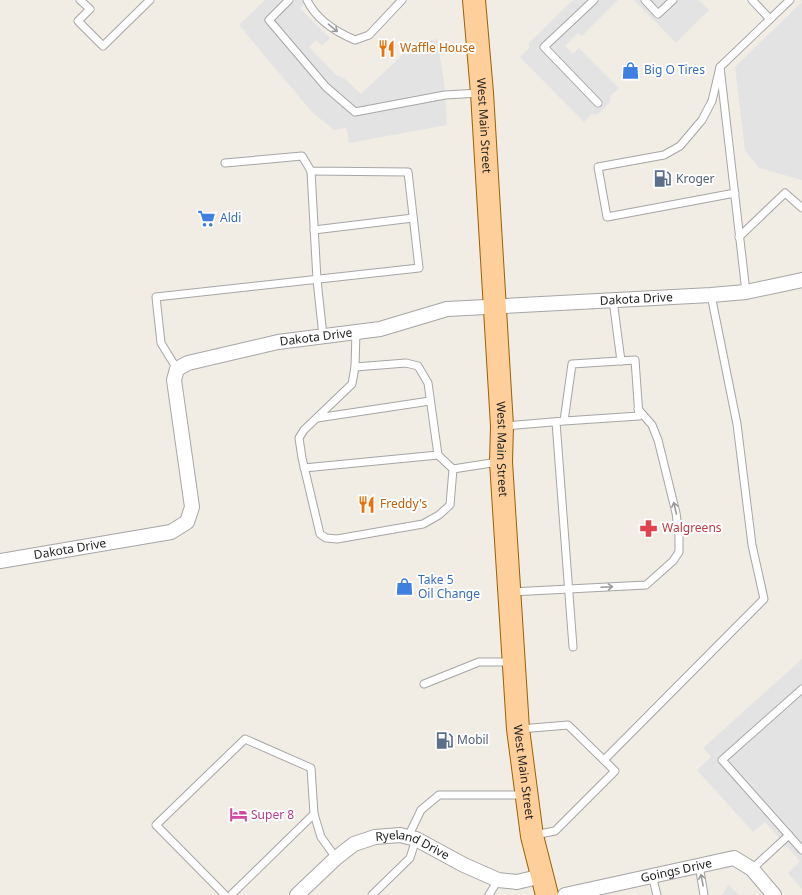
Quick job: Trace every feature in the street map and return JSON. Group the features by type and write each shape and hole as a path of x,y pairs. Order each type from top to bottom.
{"main road":[{"name":"West Main Street","path":"474,0 482,93 495,305 502,426 500,462 518,730 532,836 544,885"}],"street":[{"name":"Dakota Drive","path":"0,561 171,532 187,522 192,507 174,380 177,369 188,363 278,342 380,329 447,309 495,305 711,295 746,292 802,280"},
{"name":"Ryeland Drive","path":"297,895 336,858 354,844 375,837 400,835 412,838 464,866 498,880 544,885"},
{"name":"Goings Drive","path":"564,895 734,858 752,869 774,895"}],"lane":[{"path":"80,0 90,10 78,21 103,46 150,0"},
{"path":"290,0 269,20 326,87 356,112 445,95 482,93"},
{"path":"307,0 311,9 337,32 355,40 369,35 402,0"},
{"path":"594,0 544,47 598,103"},
{"path":"645,0 658,14 673,0"},
{"path":"752,0 770,19"},
{"path":"735,193 607,216 598,167 664,155 680,146 702,120 712,101 720,67 790,0"},
{"path":"720,67 746,292"},
{"path":"225,163 302,156 311,171 317,280 323,336"},
{"path":"177,369 161,343 156,297 419,268 408,172 311,171"},
{"path":"739,237 785,193 802,208"},
{"path":"314,230 413,218"},
{"path":"604,760 764,599 752,545 737,424 711,295"},
{"path":"613,300 621,361"},
{"path":"356,332 355,367 352,384 304,430 299,438 304,468 320,534 326,538 337,539 423,524 439,515 450,505 453,469"},
{"path":"502,426 564,422 639,416 635,360 572,364 564,422"},
{"path":"355,367 406,363 418,366 428,383 438,455 453,469"},
{"path":"317,418 430,401"},
{"path":"509,592 646,585 673,561 679,552 680,535 676,513 658,440 652,425 638,409"},
{"path":"556,422 573,647"},
{"path":"304,468 438,455"},
{"path":"453,469 500,462"},
{"path":"424,684 479,662 514,662"},
{"path":"802,689 722,760 802,850"},
{"path":"518,730 568,725 615,771 556,831 532,836"},
{"path":"314,814 230,895 156,825 245,739 311,768 314,814 321,837 336,858"},
{"path":"372,895 410,858 412,838 421,810 439,795 527,795"},
{"path":"752,869 789,835"},
{"path":"699,865 704,895"},
{"path":"652,875 657,895"},
{"path":"489,895 498,880"}],"shaded area":[{"path":"265,0 307,0 300,8 330,38 322,46 316,40 309,47 335,74 345,79 361,94 416,42 418,47 425,45 425,41 437,39 444,82 447,125 349,143 347,129 344,128 334,130 312,112 239,25"},
{"path":"573,0 618,0 582,36 578,33 565,46 573,54 579,48 619,88 610,96 610,102 597,115 592,114 584,122 520,57 529,48 529,43"},
{"path":"634,0 699,0 709,10 676,43"},
{"path":"802,2 802,180 759,168 745,150 735,67"},
{"path":"802,659 802,889 788,873 800,861 765,822 753,832 697,770 711,757 703,748"},
{"path":"728,885 730,886 739,895 722,895"}],"place":[{"name":"Waffle House","path":"387,48"},
{"name":"Big O Tires","path":"631,70"},
{"name":"Kroger","path":"663,179"},
{"name":"Aldi","path":"207,218"},
{"name":"Freddy's","path":"367,504"},
{"name":"Walgreens","path":"649,528"},
{"name":"Take 5 Oil Change","path":"405,587"},
{"name":"Mobil","path":"444,740"},
{"name":"Super 8","path":"238,815"}]}
